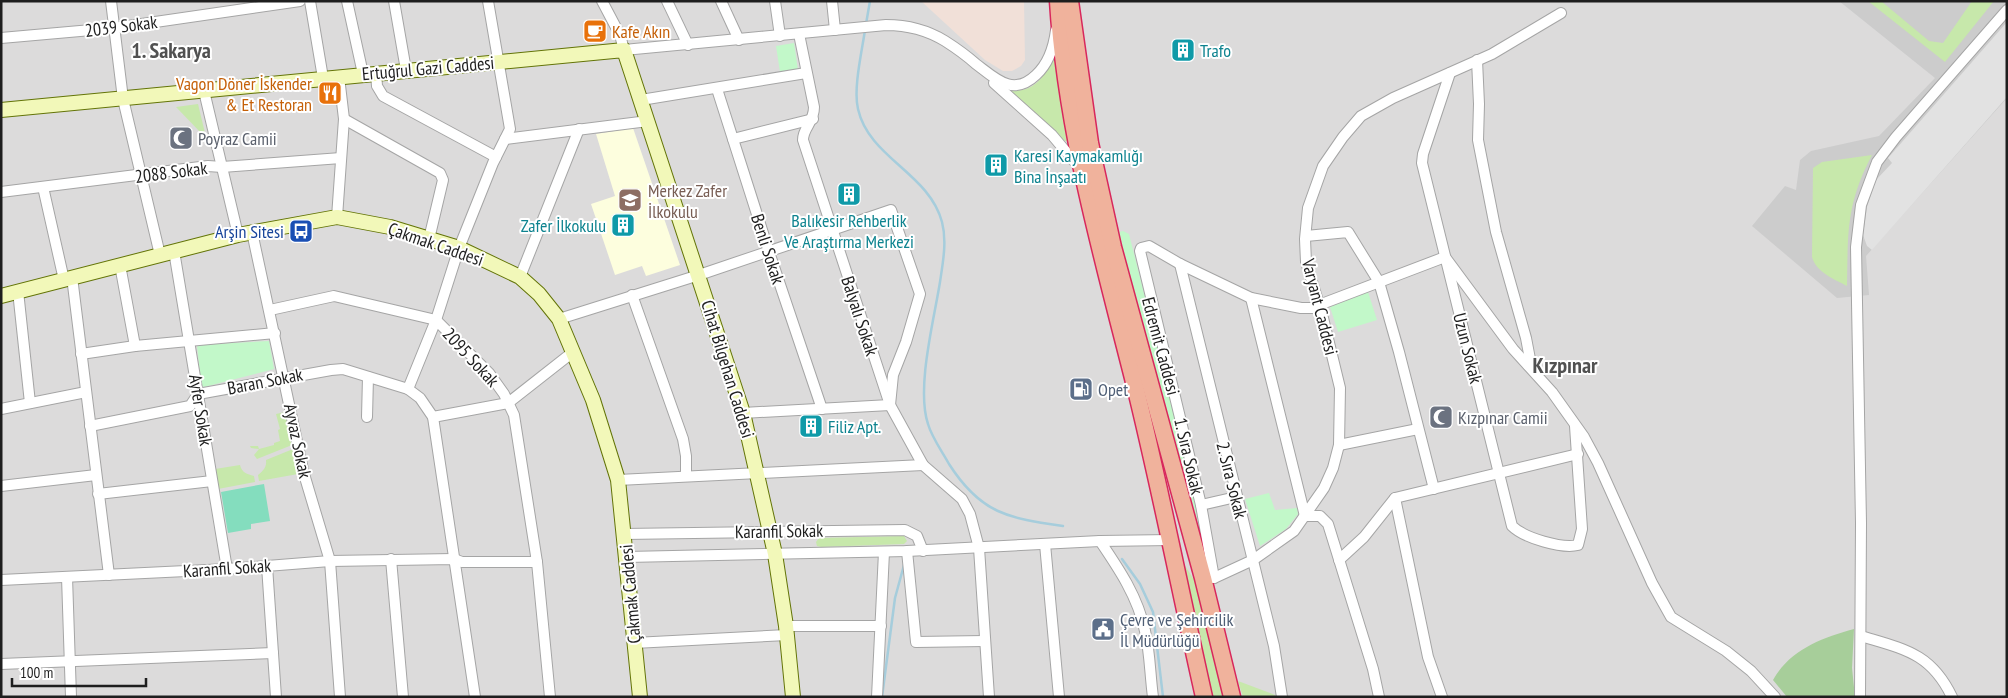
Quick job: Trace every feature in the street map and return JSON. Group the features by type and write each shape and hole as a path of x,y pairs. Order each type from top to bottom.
{"highway":[{"name":"Edremit Caddesi","path":"1062,4 1067,83 1084,174 1171,540 1204,697"},
{"name":"Edremit Caddesi","path":"1062,4 1113,247 1208,578 1232,697"},
{"path":"1152,458 1174,513 1187,564 1193,573 1208,578"}],"main road":[{"name":"Ertuğrul Gazi Caddesi","path":"1,110 624,50"},
{"name":"Cihat Bilgehan Caddesi","path":"624,50 743,413 775,554 793,697"},
{"name":"Çakmak Caddesi","path":"1,296 245,234 337,217 390,227 459,248 520,277 540,294 559,319 593,400 618,480 640,697"}],"street":[{"path":"111,1 123,99 160,255"},
{"name":"2039 Sokak","path":"1,38 114,28 300,1"},
{"path":"310,1 323,78"},
{"path":"346,1 370,74 383,96 496,157"},
{"path":"395,1 406,70"},
{"path":"408,389 436,320 459,248 496,157 510,129 488,1"},
{"path":"602,1 620,35 624,50"},
{"path":"667,1 688,44"},
{"path":"721,1 739,40"},
{"path":"775,1 780,36"},
{"path":"832,1 835,30"},
{"path":"966,57 1004,84 1019,85 1030,81 1040,72 1048,58 1055,39 1062,4"},
{"path":"1860,697 1861,636 1856,247 1861,204 1877,162 1896,137 2007,10"},
{"name":"Varyant Caddesi","path":"1208,578 1253,560 1294,531 1324,488 1333,468 1339,445 1340,388 1320,307 1306,262 1308,208 1323,166 1361,116 1393,98 1492,54 1561,13"},
{"name":"Ertuğrul Gazi Caddesi","path":"624,50 886,24 903,25 931,34 945,41 966,57"},
{"name":"Balyalı Sokak","path":"799,34 814,107 813,119 804,132 803,140 890,405 923,465 967,506 979,548 989,697"},
{"path":"966,57 971,64 1020,104 1052,135 1084,174"},
{"path":"1477,60 1478,140 1496,232 1526,338 1530,359 1528,366"},
{"path":"641,100 806,73"},
{"name":"Uzun Sokak","path":"1450,73 1422,154 1422,163 1512,526 1520,534 1557,544 1578,545 1582,529 1575,425"},
{"path":"337,217 344,119 339,77"},
{"name":"Benli Sokak","path":"717,89 768,251 822,409"},
{"name":"Ayvaz Sokak","path":"204,91 222,167 270,310 304,474 330,561 340,697"},
{"path":"344,119 440,173 444,180 429,239"},
{"path":"733,139 813,119"},
{"path":"505,139 648,121"},
{"path":"520,277 579,129"},
{"name":"2088 Sokak","path":"1,192 208,166 222,167 342,158"},
{"path":"43,187 68,278 81,354 108,575"},
{"path":"559,319 891,210 920,294 894,375 890,405 743,413"},
{"path":"1306,236 1348,232 1379,282 1434,489"},
{"name":"1. Sıra Sokak","path":"1180,264 1149,246 1141,248 1140,251 1201,505 1208,578"},
{"name":"Ayfer Sokak","path":"174,251 227,569"},
{"path":"1180,264 1251,298 1301,308 1320,307 1445,257 1488,316 1528,366 1552,392 1575,425 1598,463 1652,583 1670,617 1726,651 1750,671 1775,697"},
{"name":"2. Sıra Sokak","path":"1180,264 1274,646 1282,697"},
{"path":"120,265 136,346"},
{"path":"18,291 30,403"},
{"path":"632,295 683,439 686,456 686,476"},
{"name":"2095 Sokak","path":"270,310 334,296 436,320 489,373 514,415 537,562 550,697"},
{"path":"1251,298 1305,516 1315,515 1324,519 1330,530 1373,669 1379,697"},
{"path":"81,354 136,346 275,333"},
{"path":"475,697 433,417 508,403 573,352"},
{"name":"Baran Sokak","path":"90,426 190,406 198,394 284,377 343,369 408,389 420,398 433,417"},
{"path":"367,417 368,377"},
{"path":"1,409 86,392"},
{"path":"1339,445 1418,429"},
{"path":"1339,560 1364,537 1395,498 1578,454"},
{"path":"618,480 923,465"},
{"path":"1,486 96,474"},
{"path":"98,494 212,481"},
{"path":"1201,505 1236,497"},
{"path":"1395,498 1428,657 1441,695"},
{"name":"Karanfil Sokak","path":"624,534 905,530 917,536 924,550"},
{"name":"Karanfil Sokak","path":"627,558 907,552 1100,541 1171,540"},
{"path":"1100,541 1122,573 1138,607 1146,631 1153,697"},
{"path":"1045,544 1059,697"},
{"path":"877,697 884,552"},
{"path":"907,552 916,642 985,641"},
{"name":"Karanfil Sokak","path":"1,580 227,569 330,561 454,558 462,562 537,562"},
{"path":"391,559 403,697"},
{"path":"267,566 276,697"},
{"path":"67,577 71,697"},
{"path":"634,643 786,631 881,626"},
{"path":"1861,636 1911,652 1932,666 1952,697"},
{"path":"1,664 273,653"}],"shaded area":[{"path":"1,1 2007,1 2007,697 1,697"},
{"path":"921,1 1024,1 1025,60 1021,66 1012,71 1003,71 985,60"},
{"path":"1839,1 2007,1 2007,98 1866,256 1869,295 1837,298 1752,226 1785,186 1796,190 1800,160 1811,151 1879,136 1935,78"},
{"path":"2007,22 2007,97 1872,250 1867,246 1863,235 1867,207 1876,180 1892,163 1888,158"},
{"name":"Merkez Zafer İlkokulu","path":"633,128 680,265 646,276 642,266 615,275 591,204 615,196 596,134"}],"green space":[{"path":"1868,1 1881,1 1929,41 1943,43 1972,1 1994,1 1945,62"},
{"path":"794,43 798,70 780,72 776,46"},
{"path":"1055,54 1069,141 1065,141 1038,115 1007,90 1017,91 1032,86 1042,77"},
{"path":"198,104 205,133 202,134 176,107"},
{"path":"1872,155 1857,189 1850,219 1847,286 1821,271 1812,257 1813,168 1822,162"},
{"path":"1123,231 1129,234 1202,523 1199,526 1125,260 1119,232"},
{"path":"1368,292 1377,320 1338,332 1330,307"},
{"path":"269,341 274,369 204,387 201,385 197,345"},
{"path":"285,412 292,445 257,459 254,455 259,449 274,445 274,443 280,441 278,430 280,429 276,414"},
{"path":"250,446 258,446 259,449 251,448"},
{"path":"293,449 298,474 259,481 258,475 264,469 266,460"},
{"path":"240,465 243,471 254,476 255,482 218,489 215,469"},
{"path":"264,484 270,521 251,524 251,529 228,533 221,492"},
{"path":"1269,493 1275,510 1297,508 1298,514 1286,529 1260,546 1245,499"},
{"path":"904,536 907,541 904,544 821,547 817,546 816,542 819,538"},
{"path":"1184,564 1196,583 1226,697 1212,697"},
{"path":"1854,629 1852,668 1855,697 1787,697 1773,680 1797,653 1818,641"},
{"path":"1238,681 1275,695 1275,697 1243,697"}],"waterway":[{"path":"866,24 870,1"},
{"path":"865,30 858,70 857,91 858,109 864,126 886,153 925,191 935,205 942,222 943,259 925,373 924,392 928,424 949,464 973,494 997,511 1011,516 1063,526"},
{"path":"1122,559 1140,584 1153,612 1163,697"},
{"path":"882,697 895,598 904,565"}],"place":[{"name":"Kafe Akın","path":"595,31"},
{"name":"Trafo","path":"1183,50"},
{"name":"Vagon Döner İskender & Et Restoran","path":"330,93"},
{"name":"Poyraz Camii","path":"181,138"},
{"name":"Karesi Kaymakamlığı Bina İnşaatı","path":"996,165"},
{"name":"Balıkesir Rehberlik Ve Araştırma Merkezi","path":"849,194"},
{"name":"Merkez Zafer İlkokulu","path":"630,200"},
{"name":"Zafer İlkokulu","path":"623,225"},
{"name":"Arşin Sitesi","path":"301,231"},
{"name":"Opet","path":"1081,389"},
{"name":"Kızpınar Camii","path":"1441,417"},
{"name":"Filiz Apt.","path":"811,426"},
{"name":"Çevre ve Şehircilik İl Müdürlüğü","path":"1103,629"}],"district":[{"name":"1. Sakarya","path":"171,50"},
{"name":"Kızpınar","path":"1565,365"}]}
